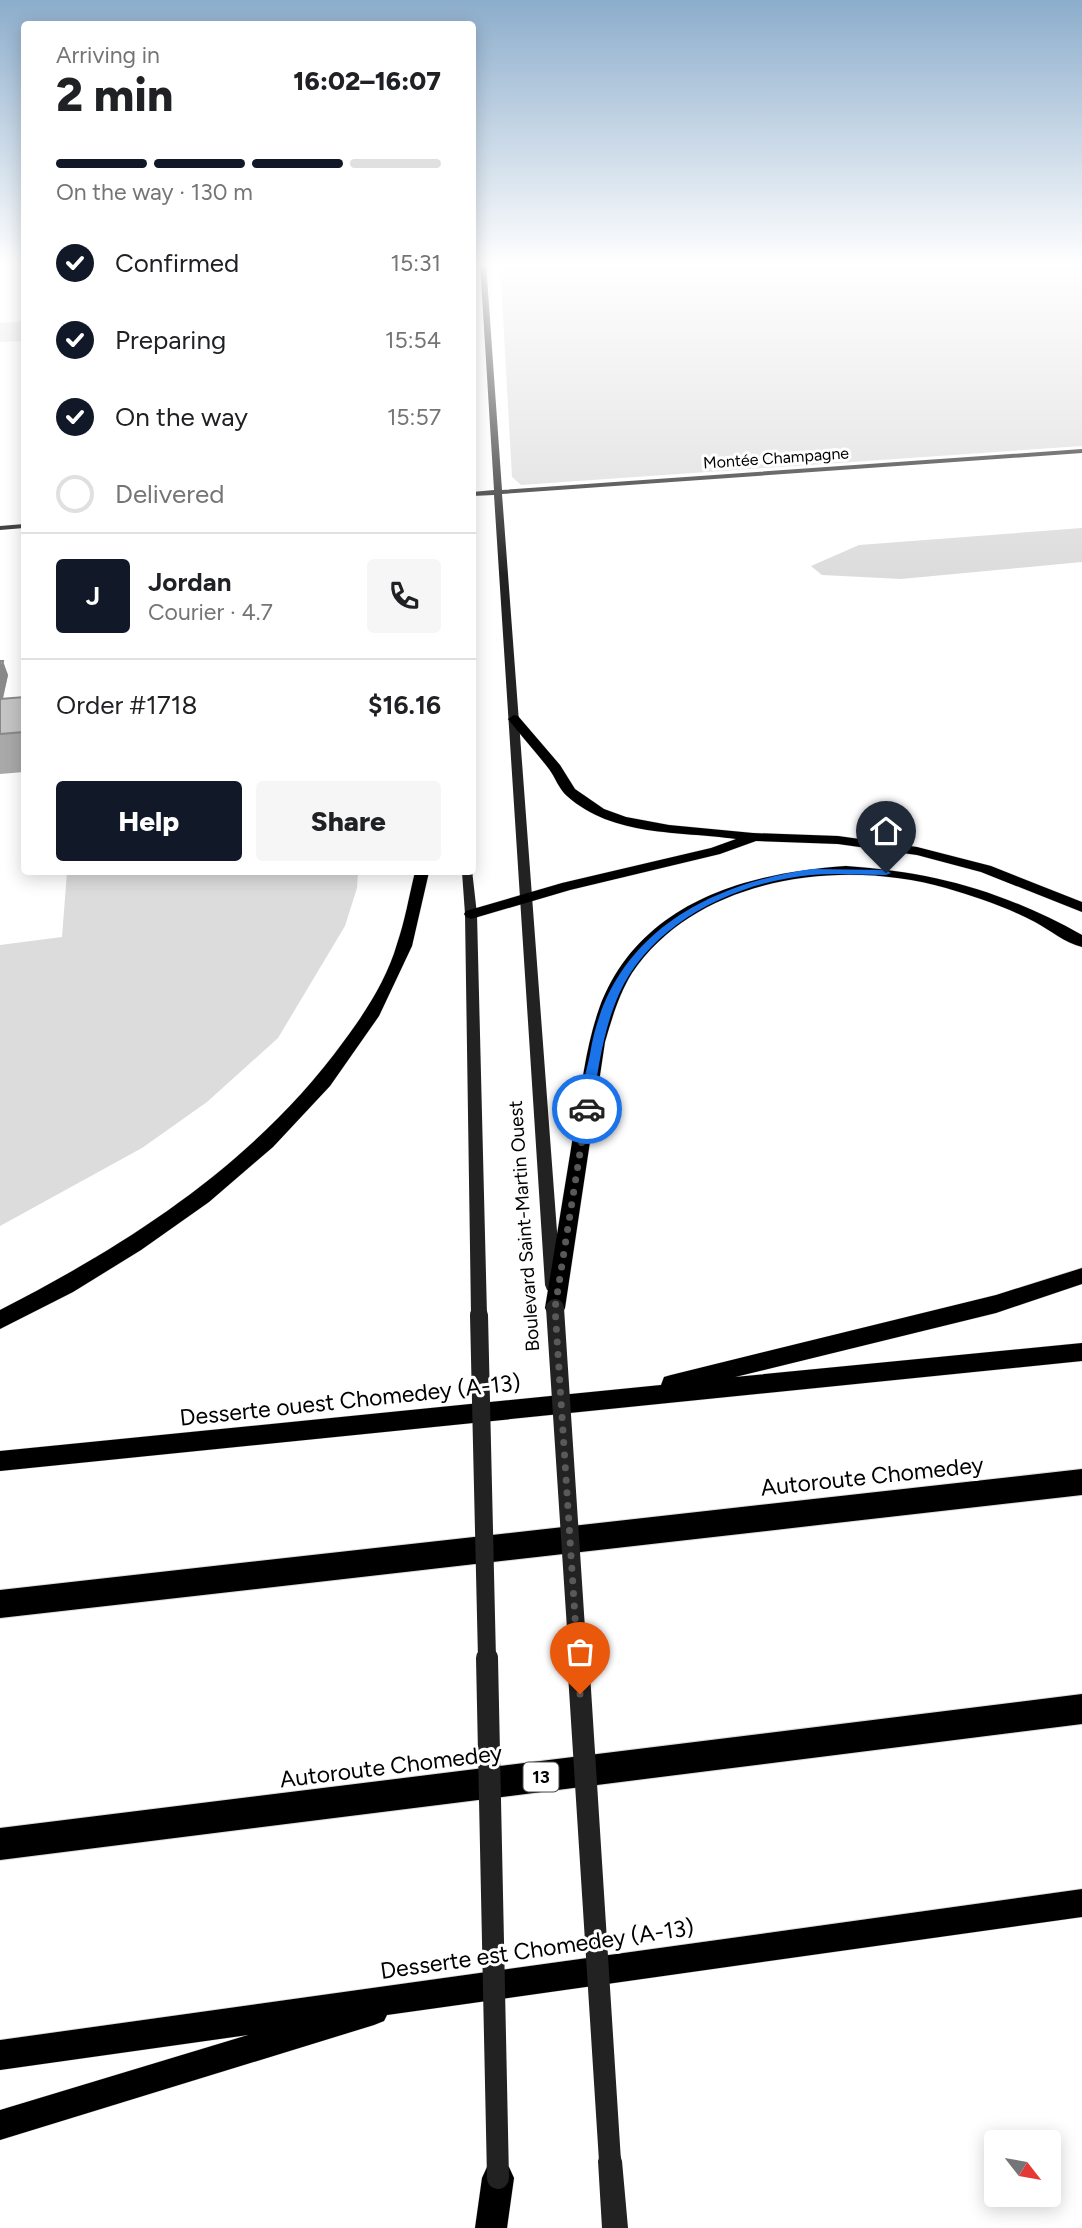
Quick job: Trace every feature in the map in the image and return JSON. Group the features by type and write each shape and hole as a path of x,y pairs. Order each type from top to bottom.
{"highway":[{"name":"Autoroute Chomedey","path":"0,1604 1082,1482"},
{"name":"Autoroute Chomedey","path":"0,1844 1082,1709"}],"main road":[{"name":"Boulevard Saint-Martin Ouest","path":"491,367 615,2228"},
{"name":"Montée Champagne","path":"476,494 1082,451"},
{"path":"0,528 21,527"},
{"path":"514,719 555,768 570,792 598,812 622,821 653,828 752,837 838,840 936,855 1003,874 1082,906"},
{"path":"471,914 715,851 752,837"},
{"path":"555,1308 597,1042 604,1016 630,965 653,939 678,918 721,895 771,878 812,872 886,873 937,881 992,897 1041,917 1082,942"},
{"path":"0,1320 71,1283 165,1224 244,1161 298,1111 345,1053 392,978 409,936 421,875"},
{"path":"468,875 499,2228"},
{"path":"607,1401 996,1304 1082,1276"},
{"name":"Desserte ouest Chomedey (A-13)","path":"0,1461 1082,1352"},
{"name":"Desserte est Chomedey (A-13)","path":"0,2055 1082,1903"},
{"path":"0,2125 428,1994"},
{"path":"491,2228 498,2178"}],"shaded area":[{"path":"506,367 1082,367 1082,446 521,485 512,477"},
{"path":"1082,528 1082,562 901,579 822,575 811,566 859,545"},
{"path":"67,875 358,875 357,888 345,926 278,1038 207,1102 142,1148 0,1226 0,945 62,937"}],"building":[{"path":"21,697 21,732 0,734 0,699"}],"way so far":[{"path":"580,1694 555,1308 587,1109"}],"route":[{"path":"587,1109 597,1042 604,1016 621,978 664,928 711,899 771,878 812,872 886,873"}]}
